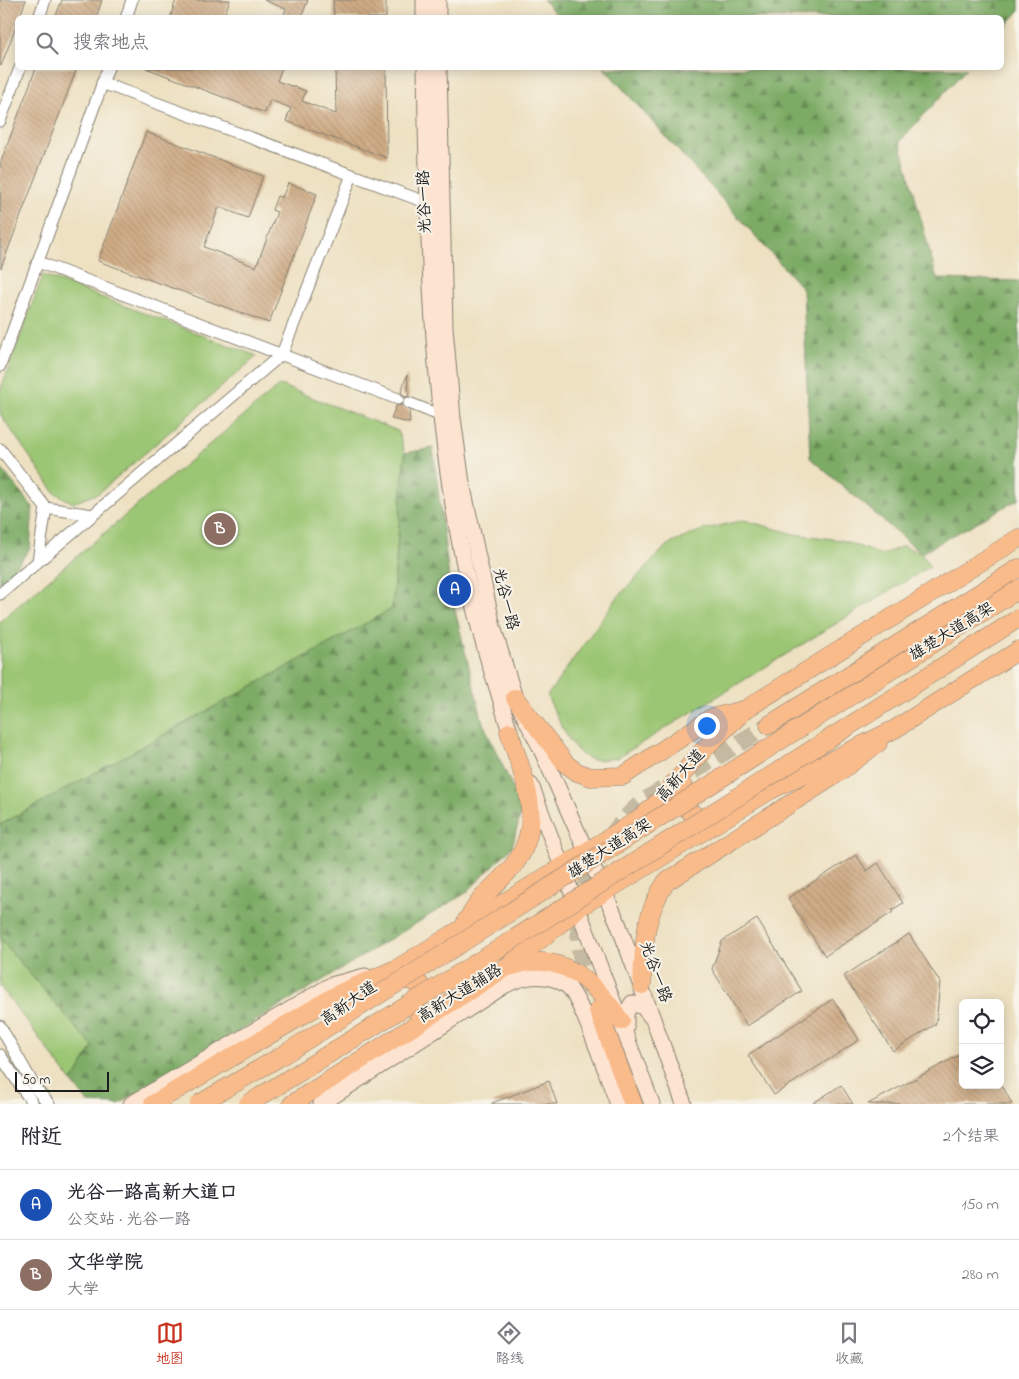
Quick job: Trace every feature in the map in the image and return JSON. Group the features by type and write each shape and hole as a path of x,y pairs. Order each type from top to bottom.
{"main road":[{"path":"424,0 424,15"},
{"path":"438,0 438,15"},
{"name":"光谷一路","path":"425,70 432,326 439,415 461,553 482,641 510,732 652,1104"},
{"name":"光谷一路","path":"439,70 446,328 453,418 462,483 479,569 493,627 515,698 552,774 604,892 642,985 684,1104"},
{"name":"高新大道","path":"187,1104 348,1006 398,968 646,814 746,709 1019,538"},
{"path":"769,725 1019,568"},
{"name":"雄楚大道高架","path":"199,1104 278,1058 471,937 1019,589"},
{"name":"雄楚大道高架","path":"248,1104 484,958 1019,618"},
{"path":"260,1104 769,791 895,729 1019,650"},
{"path":"515,698 566,764 577,772 592,777 623,776 711,718 746,709"},
{"path":"642,985 645,927 656,897 666,882 832,778 859,759 895,729"},
{"path":"461,928 482,898 514,865 526,844 531,826 531,804 510,732"},
{"path":"690,766 683,789 686,807 691,814 699,818 728,816"},
{"path":"531,786 543,798 549,798 552,794 552,774"},
{"path":"292,1104 320,1096 505,968 527,949 551,933 578,908"},
{"path":"505,968 538,962 552,964 578,974 603,995 624,1027"},
{"path":"153,1104 340,994 398,968"},
{"path":"131,1104 331,985 398,968"},
{"name":"高新大道辅路","path":"320,1096 504,986 515,980 531,976 546,977 566,985 582,1013 618,1104"},
{"path":"348,1006 393,979 412,981 420,985 421,994 414,1010"},
{"path":"624,1027 626,1014 632,1003 643,1007 655,1022"},
{"path":"598,1010 633,1104"}],"street":[{"path":"40,15 46,0"},
{"path":"127,15 132,0"},
{"path":"0,121 19,70"},
{"path":"0,366 107,70"},
{"path":"102,83 428,203"},
{"path":"0,594 282,354 352,175"},
{"path":"38,262 439,415"},
{"path":"0,449 46,508 93,515"},
{"path":"38,561 46,508"},
{"path":"0,1026 36,1089 49,1104"},
{"path":"0,1055 33,1104"}],"green space":[{"path":"543,0 1019,0 1019,11 1004,28 1004,15 557,15"},
{"path":"606,70 965,70 900,141 937,279 1019,281 1019,499 921,553 810,458 803,289"},
{"path":"43,275 257,356 99,493 73,503 55,493 0,414 0,391"},
{"path":"280,385 398,431 405,453 392,609 0,825 0,621"},
{"path":"433,448 451,594 483,723 522,808 512,847 466,893 119,1104 88,1103 72,1082 93,1047 0,939 0,825 392,609 405,453"},
{"path":"0,467 33,507 30,548 13,572 0,583"},
{"path":"744,520 794,534 841,540 882,555 903,546 921,553 930,566 617,758 597,760 583,756 570,741 547,696 616,599 667,545 702,530"},
{"path":"0,939 93,1047 72,1082 0,986"}],"building":[{"path":"0,0 26,0 20,15 15,15 15,29 0,65"},
{"path":"62,0 102,0 97,15 56,15"},
{"path":"176,0 230,0 224,15 171,15"},
{"path":"264,0 308,0 302,15 284,15 286,9"},
{"path":"333,0 386,0 386,15 334,15"},
{"path":"35,70 76,70 1,268 0,164"},
{"path":"151,70 281,70 277,81 306,91 302,101 336,114 335,70 386,70 387,158 286,121 291,108 270,100 265,113"},
{"path":"146,132 263,176 248,218 219,207 204,247 256,267 277,212 272,210 277,196 282,198 288,183 317,194 269,323 98,261"},
{"path":"407,375 409,396 405,397 401,392"},
{"path":"402,405 409,411 410,423 391,419 396,406"},
{"path":"856,855 867,871 878,863 903,903 892,910 893,912 825,956 788,898"},
{"path":"757,919 802,991 747,1026 712,969 722,941"},
{"path":"909,934 940,982 936,1024 893,1051 844,976"},
{"path":"833,999 859,1040 774,1095 748,1055"},
{"path":"959,1055 959,1089 1004,1089 1012,1104 868,1104"},
{"path":"549,1081 557,1104 492,1104 492,1103"},
{"path":"841,1085 853,1104 812,1104"}],"tunnel":[{"path":"592,992 580,947 582,906 594,866 615,831 644,801 769,725"}],"place":[{"name":"文华学院","path":"220,529"},
{"name":"光谷一路高新大道口","path":"455,590"}]}
